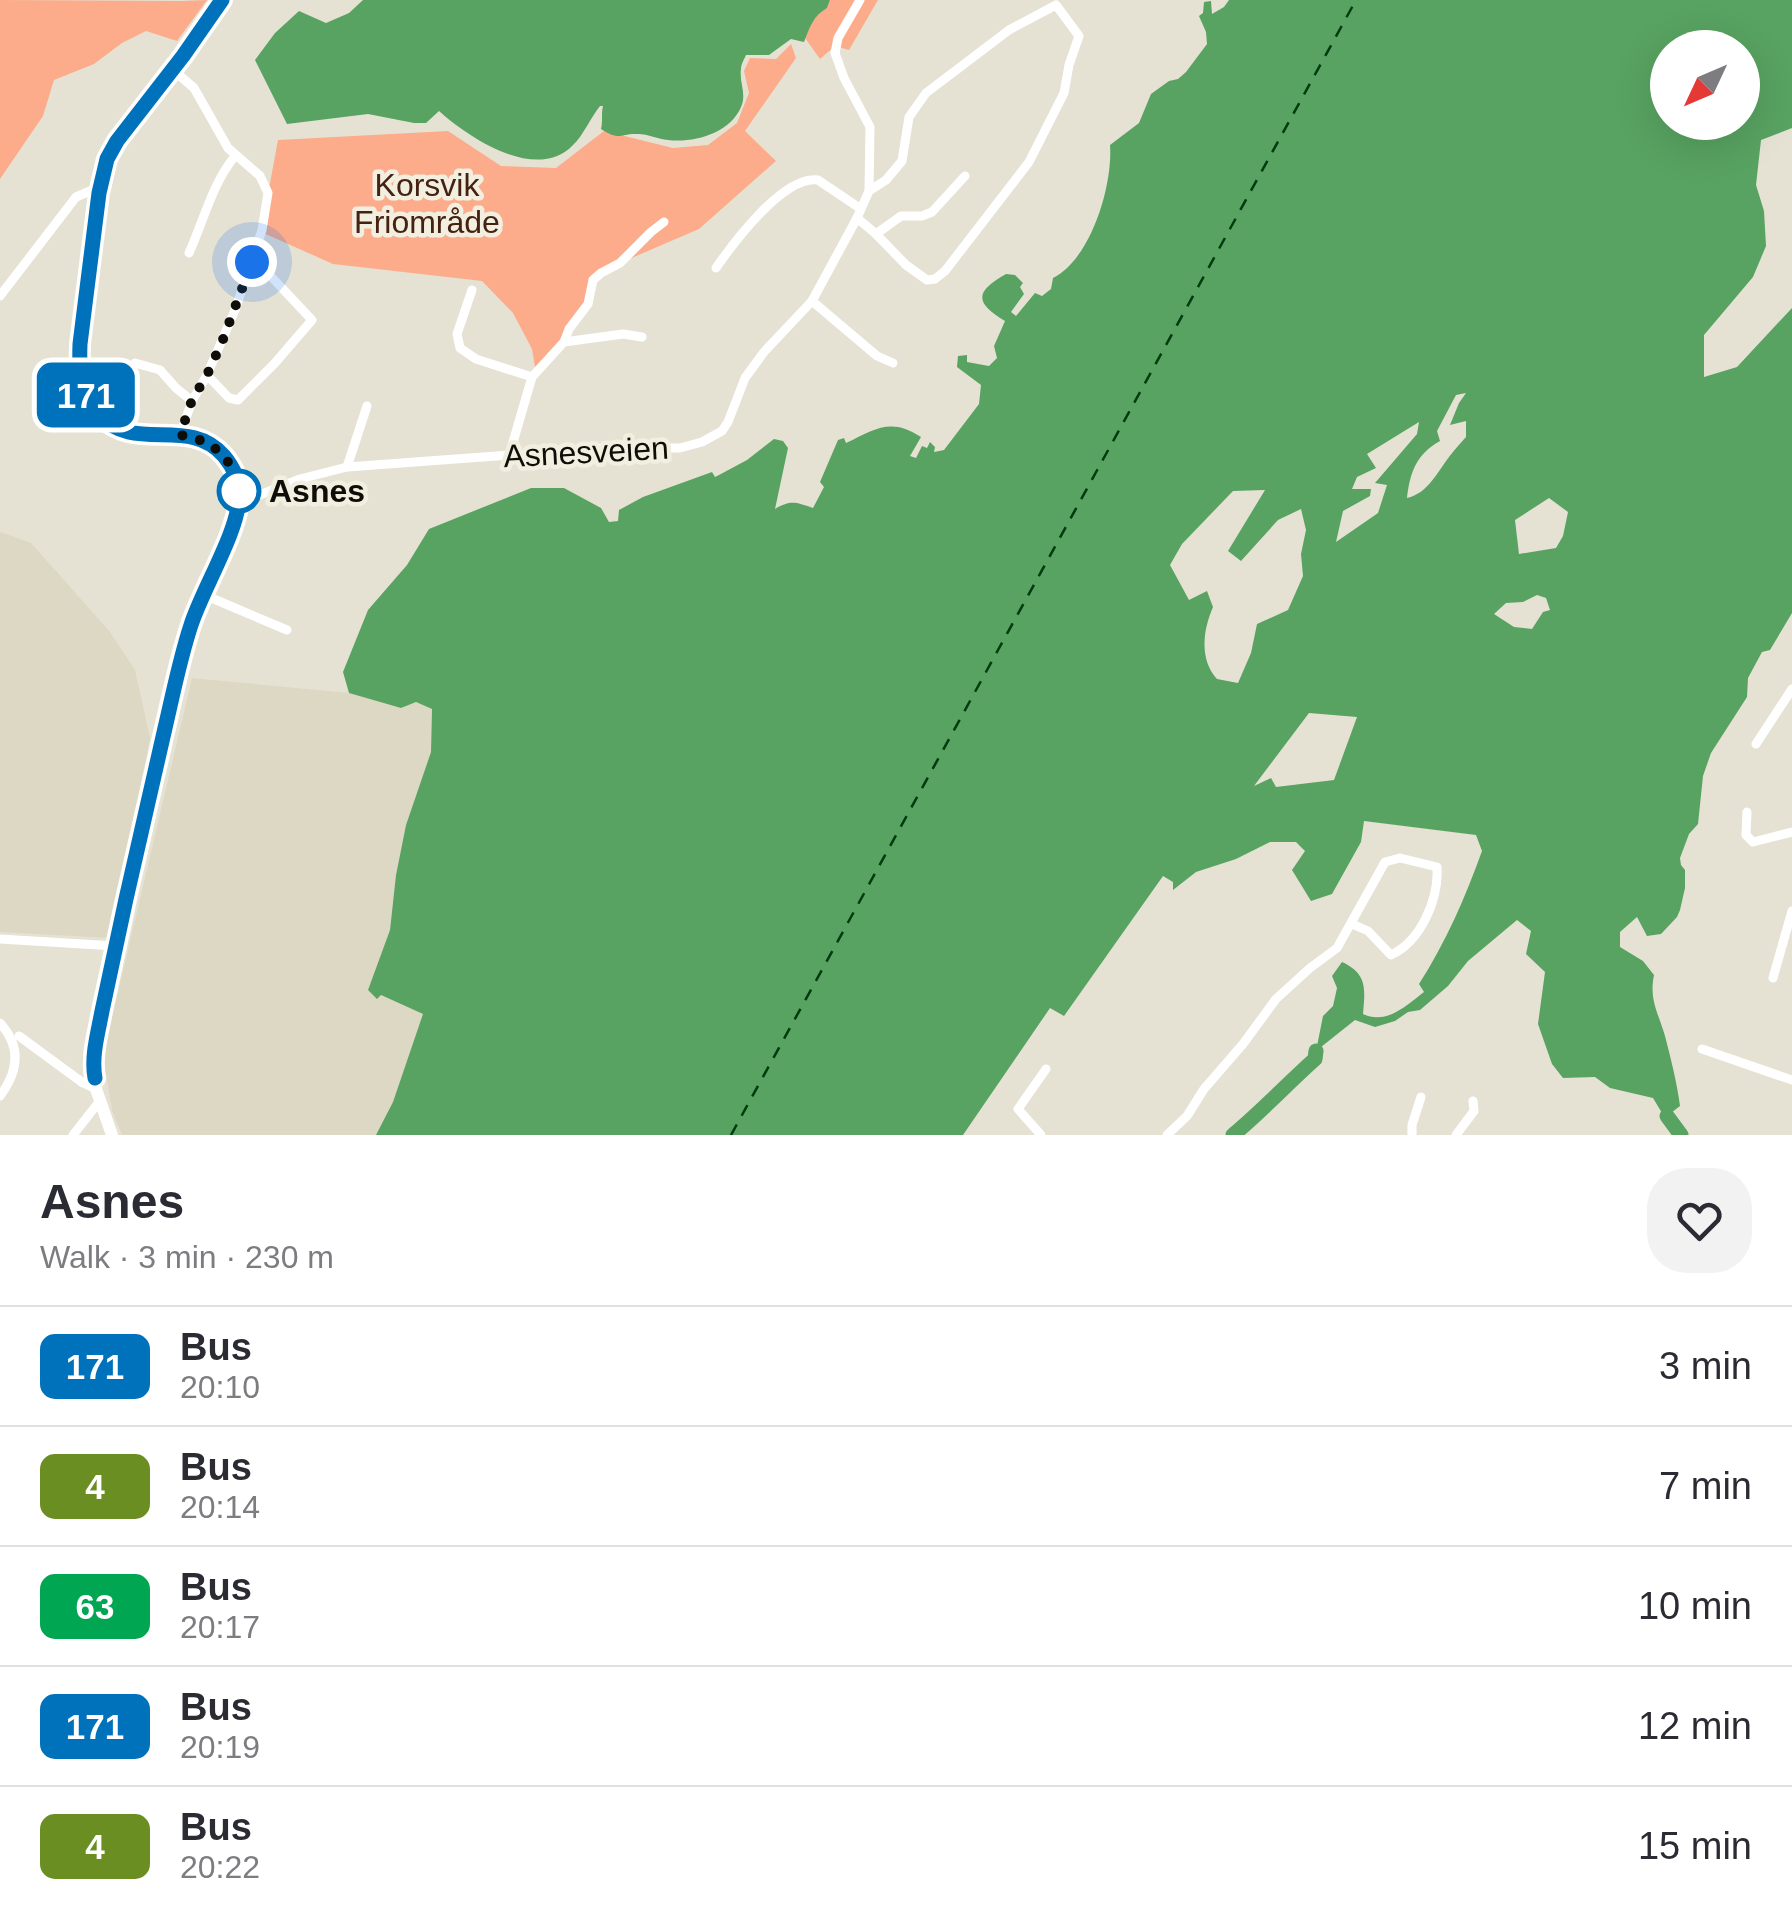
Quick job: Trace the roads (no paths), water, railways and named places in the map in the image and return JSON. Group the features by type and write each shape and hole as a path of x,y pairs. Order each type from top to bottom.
{"main road":[{"path":"112,1135 97,1090 94,1053 115,946 186,639 239,503 238,481 217,448 180,435 120,431 94,410 83,390 80,344 99,193 107,159 222,0"}],"street":[{"name":"Asnesveien","path":"239,503 300,479 346,467 604,448 680,448 722,431 754,366 812,300 869,191 870,127 835,53 838,38 860,0"},
{"path":"716,268 742,232 790,186 812,178 859,214 906,265 927,280 935,279 1030,162 1064,92 1079,36 1056,6 1008,30 926,93 909,117 902,161 886,180 869,191"},
{"path":"172,69 194,88 234,156 260,176 268,193 252,262 222,342 192,400 180,435"},
{"path":"189,252 218,179 234,156"},
{"path":"876,234 901,216 932,212 966,176"},
{"path":"0,296 76,197 83,192 99,193"},
{"path":"509,456 532,378 564,342 588,304 593,280 620,263 664,222"},
{"path":"207,375 232,400 238,400 312,320 264,269 252,262"},
{"path":"472,290 457,334 460,348 476,360 532,378"},
{"path":"812,300 877,356 894,363"},
{"path":"564,342 623,334 642,337"},
{"path":"135,363 160,370 192,400"},
{"path":"346,467 367,406"},
{"path":"202,594 288,630"},
{"path":"1756,744 1792,690"},
{"path":"1747,812 1746,835 1754,842 1792,832"},
{"path":"1167,1135 1187,1116 1276,999 1338,948 1385,862 1400,858 1437,867 1430,905 1412,938 1398,952 1390,955 1372,934 1352,924"},
{"path":"1773,978 1792,911"},
{"path":"0,939 115,946"},
{"path":"0,1023 16,1056 11,1080 0,1096"},
{"path":"19,1036 97,1090 73,1135"},
{"path":"1702,1049 1792,1080"},
{"path":"1041,1135 1018,1109 1046,1069"},
{"path":"1412,1135 1421,1097"},
{"path":"1456,1135 1474,1111 1473,1101"}],"waterway":[{"path":"1233,1135 1315,1059 1316,1051"},
{"path":"1667,1116 1681,1135"}],"place":[{"name":"Asnes","path":"239,491"}],"park label":[{"name":"Korsvik Friområde","path":"427,204"}]}
